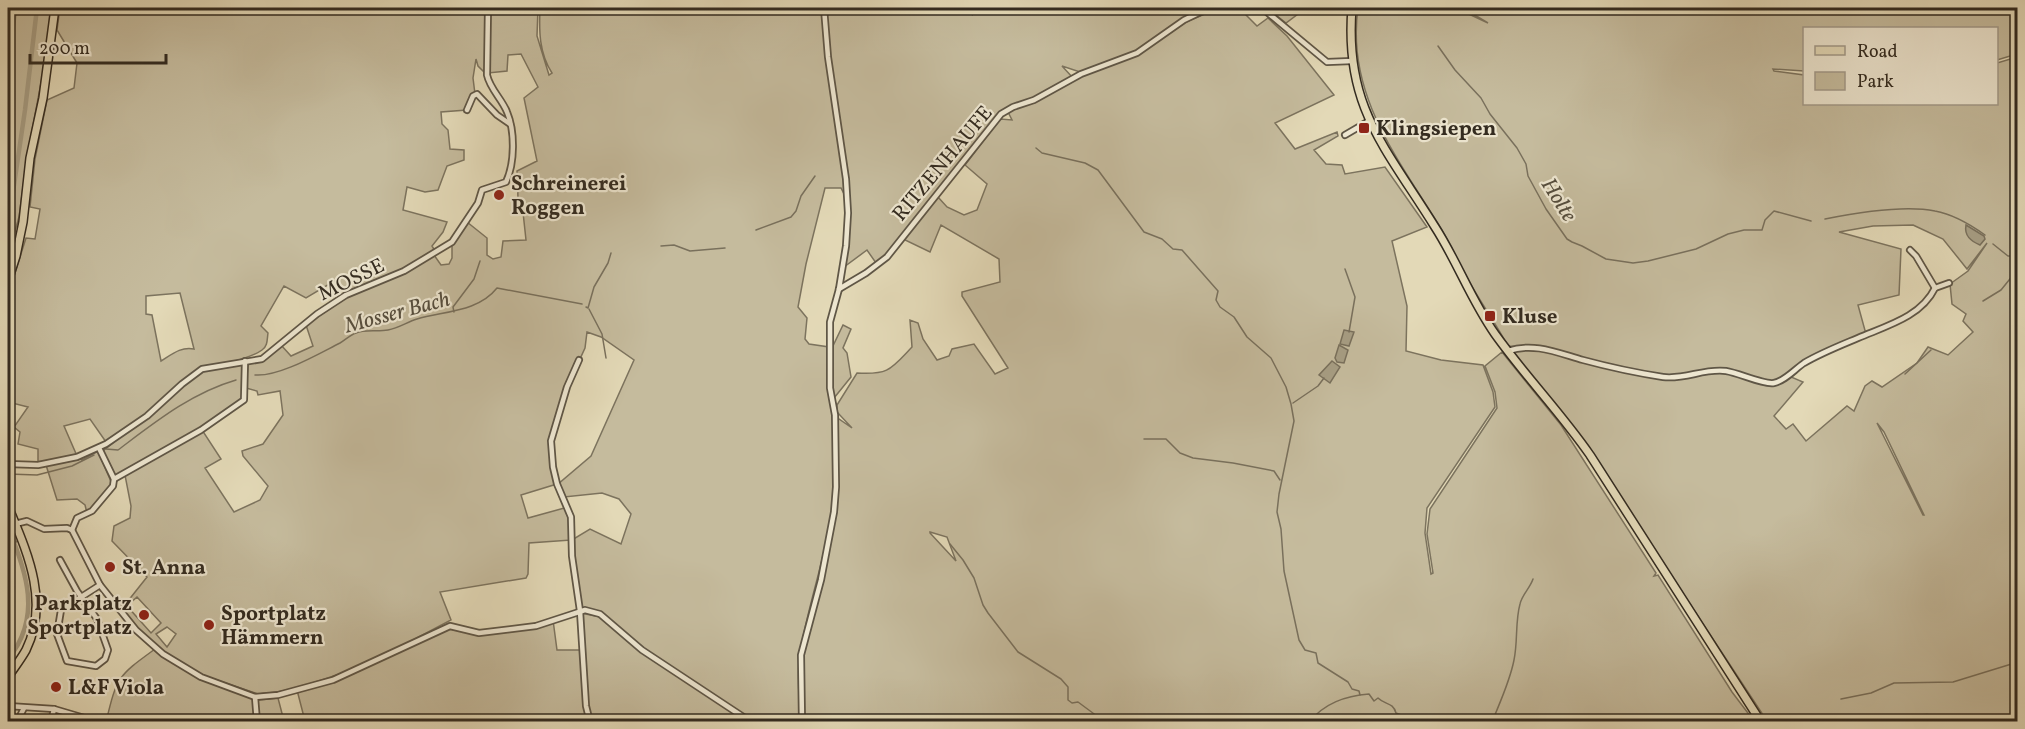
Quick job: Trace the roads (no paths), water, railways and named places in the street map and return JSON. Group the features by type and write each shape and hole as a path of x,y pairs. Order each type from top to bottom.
{"main road":[{"path":"8,281 23,222 30,158 43,98 55,8"},
{"path":"1352,8 1350,34 1352,61 1359,93 1369,121 1395,167 1442,238 1486,320 1508,351 1567,422 1590,455 1761,722"},
{"path":"8,506 31,563 35,581 36,610 34,627 25,651 8,677"}],"street":[{"path":"488,8 487,75 507,111 510,124"},
{"path":"802,722 801,655 821,580 834,512 835,414 830,388 830,322 839,289 846,246 848,213 846,179 828,57 824,8"},
{"name":"RITZENHAUFE","path":"839,289 867,273 887,257 1001,114 1013,107 1035,100 1081,74 1137,53 1184,20 1209,8"},
{"path":"1262,8 1327,63 1352,61"},
{"path":"467,110 473,96 477,94 497,115 510,124"},
{"path":"1345,135 1369,121"},
{"name":"MOSSE","path":"8,465 38,465 62,461 99,448 147,416 202,369 262,359 317,314 346,295 404,272 445,247 460,233 478,203 482,190 506,182 512,154 510,124"},
{"path":"1910,250 1935,288"},
{"path":"1508,351 1516,348 1543,348 1583,360 1661,376 1680,377 1720,370 1773,384 1824,352 1916,312 1930,299 1935,288 1949,283"},
{"path":"579,360 567,387 551,441 555,475 570,517 572,556 580,611 584,690 590,722"},
{"path":"114,479 201,430 244,400 245,361"},
{"path":"72,530 77,518 92,511 113,486 114,479 99,448"},
{"path":"15,524 27,521 44,530 67,528 72,530 100,585 136,630 163,654 185,669 255,697 278,695 333,680 450,626 479,633 536,626 585,610 600,614 642,650 750,722"},
{"path":"60,561 82,598 97,619 108,650 105,659 96,666 67,661 57,634 61,610 82,598 100,585"},
{"path":"255,697 257,722"},
{"path":"8,706 54,710 98,722"},
{"path":"17,722 24,708"},
{"path":"51,722 54,710"}],"waterway":[{"path":"8,45 14,8"},
{"path":"8,226 37,8"},
{"path":"1568,8 1596,13 1624,8"},
{"name":"Holte","path":"1438,46 1455,70 1481,98 1490,114 1517,148 1526,164 1528,176 1546,209 1567,239 1606,259 1633,263 1696,249 1728,234 1744,230 1762,230 1765,220 1774,211 1811,221"},
{"path":"1036,148 1042,153 1085,163 1098,170 1144,232 1162,239 1173,249 1182,250 1218,291 1216,300 1220,307 1234,317 1247,337 1271,358 1286,387 1294,421 1277,512 1281,529 1284,571 1299,640 1305,650 1316,653 1318,663 1348,682 1352,689 1359,691 1360,695"},
{"name":"Mosser Bach","path":"756,230 791,217 796,211 801,196 815,176"},
{"name":"Holte","path":"1825,219 1880,210 1923,209 1955,217 1985,235"},
{"name":"Holte","path":"1993,244 2008,256 2018,256"},
{"name":"Mosser Bach","path":"661,246 674,245 690,251 725,248"},
{"name":"Mosser Bach","path":"586,307 588,308 594,287 611,253"},
{"path":"454,312 453,307 474,279 480,261"},
{"path":"1345,269 1355,297 1349,332"},
{"path":"1983,301 2001,290 2018,269"},
{"name":"Mosser Bach","path":"255,375 265,375 298,364 359,332 388,330 417,319 460,310 480,302 497,288 582,304"},
{"path":"589,309 602,334 606,358"},
{"path":"1905,374 1931,350"},
{"path":"1293,403 1318,386 1324,378"},
{"name":"Mosser Bach","path":"106,449 118,450 159,419 188,401 236,380"},
{"path":"1144,439 1166,439 1180,453 1193,458 1274,471 1280,480"},
{"name":"Mosser Bach","path":"8,474 37,475 72,466 94,455"},
{"path":"8,528 21,561 28,595 25,627 19,643 8,659"},
{"path":"950,544 974,578 988,613 1018,652 1061,679 1068,687 1068,700 1072,703 1078,702 1105,722"},
{"path":"1492,722 1512,668 1520,604 1533,579"},
{"path":"1841,699 1871,693 1894,683 1953,682 2018,662"},
{"path":"1309,722 1329,705 1369,694 1374,701 1378,698 1391,705 1396,713 1408,722"}],"place":[{"name":"Klingsiepen","path":"1364,128"},
{"name":"Schreinerei Roggen","path":"499,195"},
{"name":"Kluse","path":"1490,316"},
{"name":"St. Anna","path":"110,567"},
{"name":"Parkplatz Sportplatz","path":"144,615"},
{"name":"Sportplatz Hämmern","path":"209,625"},
{"name":"L&F Viola","path":"56,687"}]}
